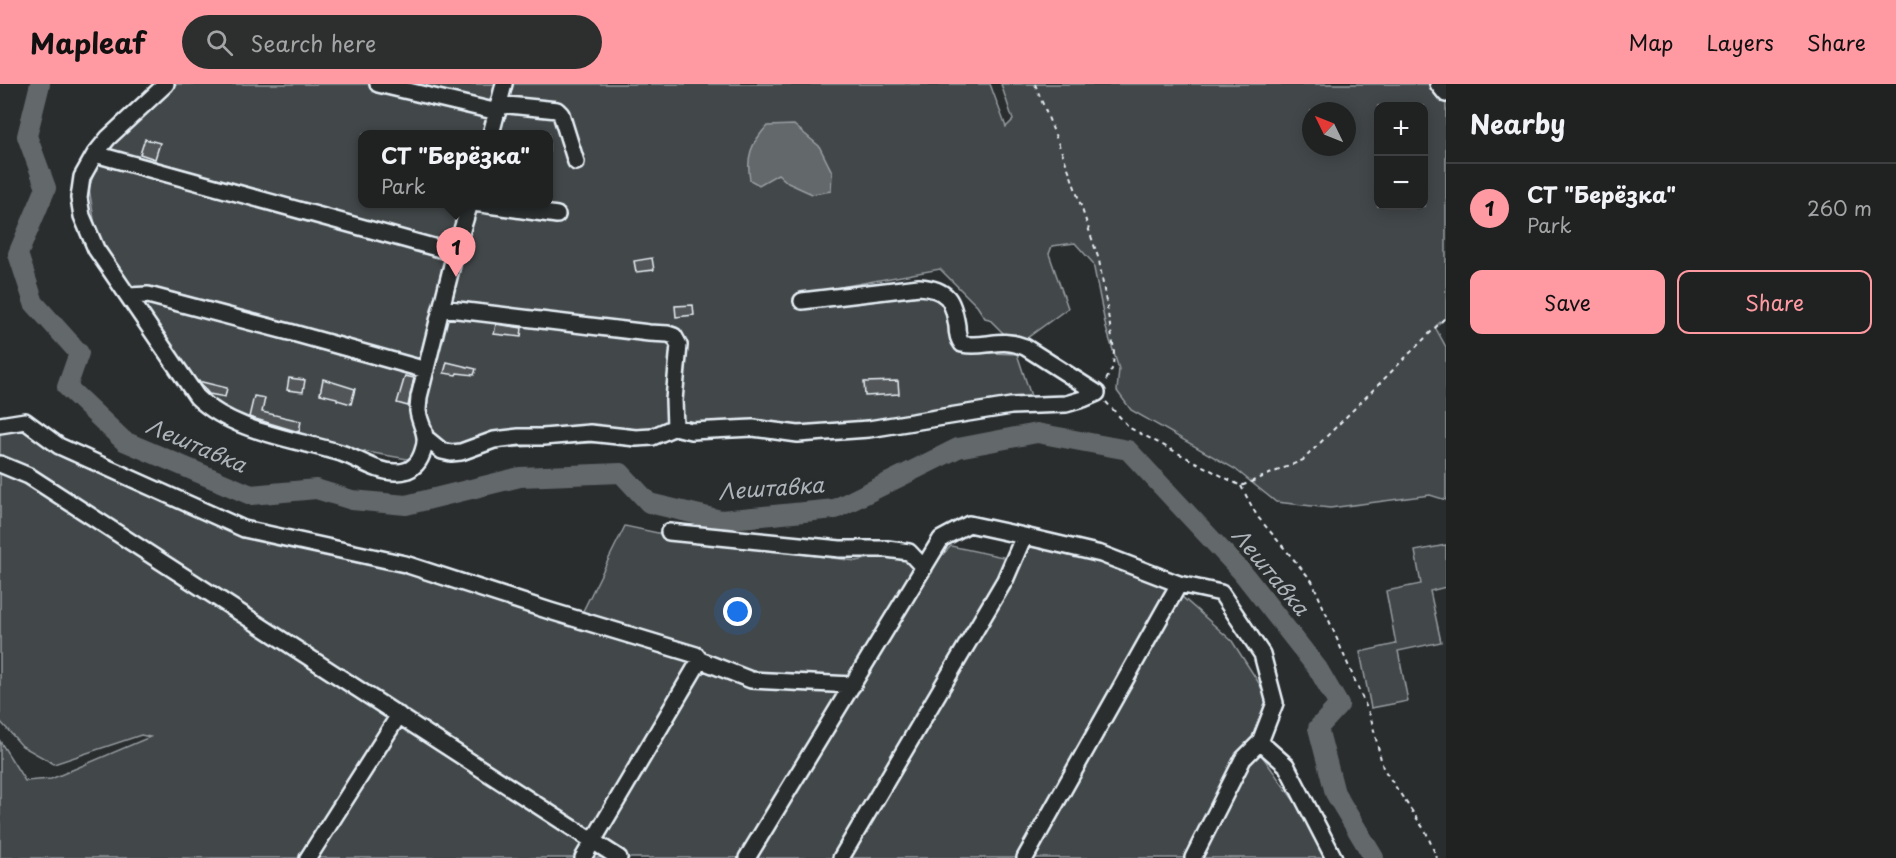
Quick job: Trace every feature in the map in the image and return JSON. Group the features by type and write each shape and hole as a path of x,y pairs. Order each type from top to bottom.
{"street":[{"path":"166,84 94,154 82,177 79,198 81,216 96,249 197,397 215,411 280,438 342,453 386,471 407,470 420,460 426,438 418,412 419,397 455,253 471,208"},
{"path":"378,84 499,108 557,110 561,114 576,162"},
{"path":"492,130 504,84"},
{"path":"1438,84 1446,94"},
{"path":"94,154 455,253"},
{"path":"503,208 556,215"},
{"path":"802,301 919,287 941,291 954,306 958,340 962,344 1007,341 1016,343 1097,393"},
{"path":"128,296 148,295 426,370"},
{"path":"441,308 674,336 679,345 674,400 675,427"},
{"path":"426,438 442,451 451,453 461,452 494,440 519,437 590,433 636,438 652,437 675,427 692,431 753,428 798,434 869,429 1011,406 1066,404 1097,393"},
{"path":"0,425 25,421 59,446 244,529 405,564 696,655 700,660 751,680 852,685"},
{"path":"0,464 29,476 619,858"},
{"path":"747,858 941,538 969,524 1101,554 1179,585 1221,593 1262,654 1275,703 1260,742 1243,759 1193,858"},
{"path":"669,532 840,549 886,549 909,552 924,568"},
{"path":"842,858 1005,580 1024,536"},
{"path":"1025,858 1179,585"},
{"path":"584,858 700,660"},
{"path":"308,858 399,715"},
{"path":"1260,742 1286,765 1334,858"}],"path":[{"path":"1035,84 1070,173 1099,260 1114,350 1113,367 1097,393 1130,428 1241,486 1257,516 1312,581 1371,718 1383,768 1426,831 1437,858"},
{"path":"1241,486 1303,460 1446,317"}],"shaded area":[{"path":"174,84 990,84 1006,127 1013,120 1001,84 1434,84 1446,98 1446,317 1435,327 1446,347 1446,500 1430,495 1330,508 1276,502 1235,469 1131,410 1117,391 1119,369 1106,328 1093,263 1075,243 1052,246 1049,254 1068,308 1016,346 989,319 985,318 977,306 940,269 802,294 949,290 962,352 1017,354 1036,411 906,424 424,453 413,460 350,449 204,410 97,238 89,188 103,146"},
{"path":"794,125 819,146 832,172 831,191 812,194 788,183 778,174 759,185 750,180 749,157 767,126"},
{"path":"0,419 240,536 369,562 576,625 625,526 691,540 856,561 900,553 931,566 951,546 1012,559 1031,544 1107,560 1173,589 1232,641 1273,705 1260,753 1317,833 1327,858 0,858 0,741 25,781 51,779 150,737 141,735 54,764 22,746 0,721"},
{"path":"1446,545 1446,587 1430,591 1441,642 1398,651 1408,701 1371,708 1360,652 1396,644 1386,591 1421,584 1415,551"}],"building":[{"path":"145,139 160,143 155,159 140,154"},
{"path":"652,258 654,270 636,272 634,261"},
{"path":"693,305 694,315 676,317 675,306"},
{"path":"496,324 522,328 521,337 494,334"},
{"path":"447,362 476,369 474,375 444,373"},
{"path":"405,376 414,378 408,406 397,403"},
{"path":"289,378 305,380 303,392 287,390"},
{"path":"323,379 355,389 351,404 320,394"},
{"path":"198,381 227,388 225,397 209,394"},
{"path":"898,381 899,394 865,396 864,382"},
{"path":"254,396 265,398 262,412 301,421 299,432 249,417"}],"waterway":[{"name":"Лештавка","path":"40,84 27,136 46,188 18,254 34,303 79,353 67,387 124,441 251,495 316,489 352,500 406,505 520,477 621,473 649,503 721,520 835,509 958,448 1037,433 1128,450 1242,572 1318,669 1339,705 1318,728 1335,793 1374,858"}],"place":[{"name":"СТ \"Берёзка\"","path":"456,277"}]}
